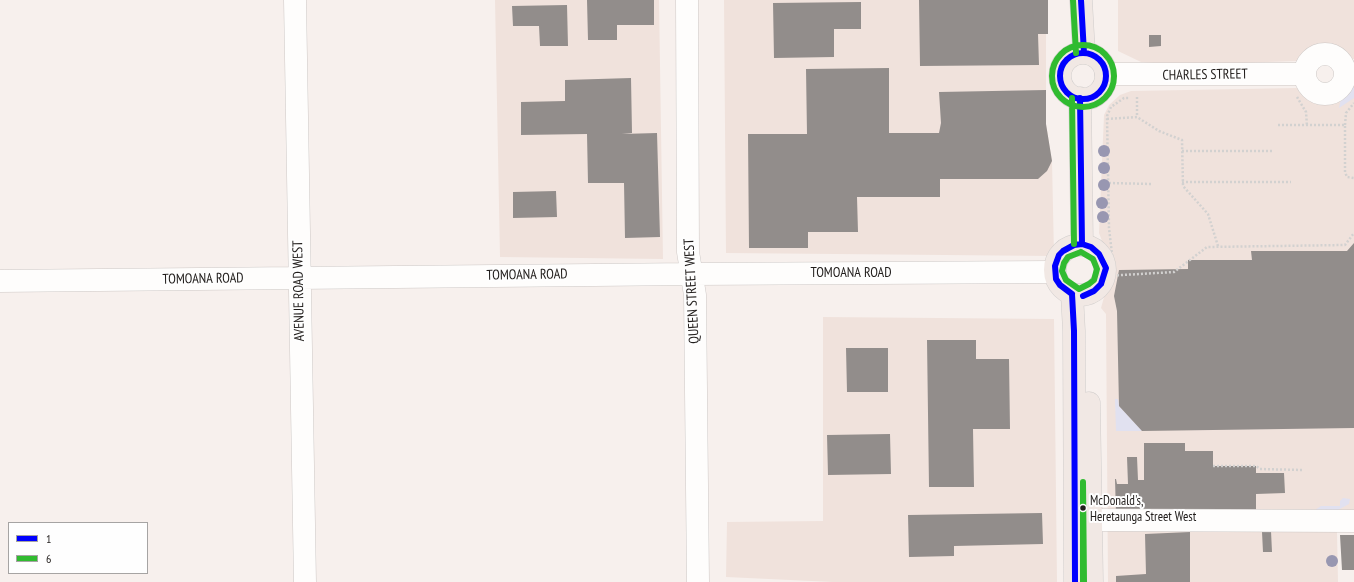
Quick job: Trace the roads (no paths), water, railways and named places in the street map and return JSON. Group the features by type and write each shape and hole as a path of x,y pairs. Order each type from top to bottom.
{"main road":[{"path":"1081,0 1084,53"},
{"path":"1084,53 1097,57 1102,63 1106,74 1103,87 1099,92 1093,96 1080,98 1071,95 1066,90 1060,77 1064,63 1075,54 1084,53"},
{"path":"1080,98 1082,244"},
{"path":"1082,244 1095,250 1102,258 1108,276 1098,288 1077,295 1060,285 1054,272 1056,260 1064,250 1074,245 1082,244"},
{"path":"1077,295 1090,439 1092,582"},
{"path":"1075,582 1074,331 1077,295"}],"street":[{"name":"AVENUE ROAD WEST","path":"295,0 305,582"},
{"name":"QUEEN STREET WEST","path":"687,0 688,252 695,295 698,582"},
{"name":"CHARLES STREET","path":"1106,74 1305,74 1306,66 1312,58 1325,54 1337,58 1350,72"},
{"name":"TOMOANA ROAD","path":"0,281 1054,272"},
{"path":"1325,521 1354,505"},
{"path":"1090,520 1354,521"}],"place":[{"name":"McDonald's, Heretaunga Street West","path":"1083,508"}]}
